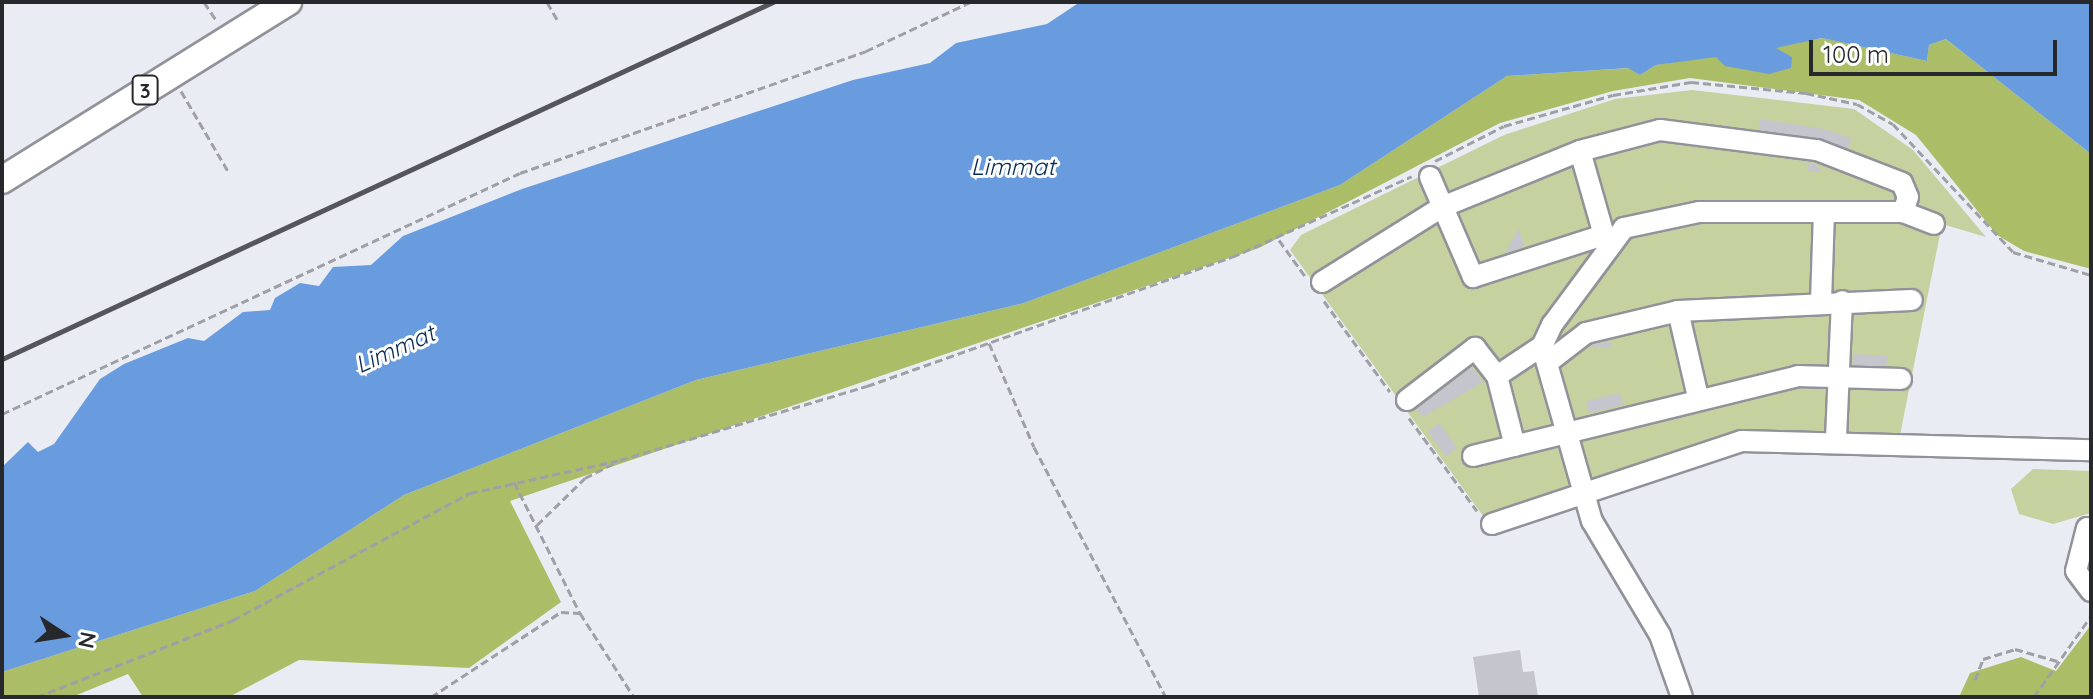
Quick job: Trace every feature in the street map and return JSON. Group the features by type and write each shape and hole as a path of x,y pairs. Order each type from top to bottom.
{"main road":[{"name":"3","path":"2,180 288,2"}],"lane":[{"path":"1322,282 1442,207 1580,151 1660,130 1817,150 1902,183 1903,212"},
{"path":"1580,151 1606,242 1544,355 1592,521 1660,635 1682,697"},
{"path":"1430,177 1473,277 1606,242 1624,228 1645,221 1699,212 1903,212 1934,224"},
{"path":"1821,302 1824,212"},
{"path":"1497,376 1586,333 1678,311 1912,300"},
{"path":"1836,438 1842,301"},
{"path":"1678,311 1698,397"},
{"path":"1407,400 1475,348 1497,376 1515,446"},
{"path":"1473,456 1698,397 1798,376 1901,379"},
{"path":"1492,524 1716,446 1836,438 2091,450"},
{"path":"2087,528 2076,571 2091,591"}],"path":[{"path":"204,2 217,21"},
{"path":"547,2 557,19"},
{"path":"2,414 520,173 866,51 970,2"},
{"path":"171,74 228,171"},
{"path":"37,697 233,620 470,493 620,460 989,342 1278,239 1492,524"},
{"path":"989,342 1034,447 1166,697"},
{"path":"537,525 585,478 620,460"},
{"path":"514,481 580,613 634,697"},
{"path":"431,697 561,612 580,613"},
{"path":"2034,697 2091,616"},
{"path":"1975,680 1983,659 2015,649 2057,661"}],"green space":[{"path":"1823,38 1927,61 1929,45 1946,39 2091,154 2091,269 2024,251 1997,235 1916,135 1859,100 1690,78 1613,91 1500,123 1259,248 510,501 561,602 469,668 299,660 229,697 143,697 128,674 72,697 2,697 2,672 255,591 404,495 696,380 1024,303 1340,185 1507,76 1629,68 1640,75 1656,65"},
{"path":"1692,90 1854,109 1913,150 1986,237 1942,224 1900,435 1765,432 1716,442 1486,520 1290,250 1301,235 1504,135 1615,99"},
{"path":"2033,469 2091,471 2091,513 2053,524 2019,514 2011,489"},
{"path":"2091,625 2091,697 1959,697 1970,673 2021,657 2056,671"}],"water":[{"name":"Limmat","path":"1080,2 2091,2 2091,154 1946,39 1929,45 1927,61 1822,38 1776,48 1792,57 1791,68 1769,74 1725,66 1716,57 1656,65 1640,75 1628,68 1507,76 1340,185 1024,303 696,380 404,495 255,591 2,672 2,467 28,442 38,452 54,444 100,379 124,364 188,338 204,341 243,312 270,310 275,298 300,283 319,286 333,267 371,265 403,236 522,189 853,80 930,63 956,43 1047,24"}],"building":[{"path":"1760,119 1823,129 1851,138 1848,148 1759,130"},
{"path":"1783,159 1814,163 1822,172 1808,172 1809,163"},
{"path":"1519,228 1524,247 1505,253"},
{"path":"1610,341 1612,347 1588,348 1592,345"},
{"path":"1853,354 1887,356 1886,367 1852,365"},
{"path":"1472,367 1483,382 1423,417 1417,409"},
{"path":"1620,393 1623,405 1589,413 1586,401"},
{"path":"1439,423 1457,448 1446,456 1428,431"},
{"path":"1520,650 1523,672 1534,671 1538,697 1479,697 1473,657"}],"railway":[{"path":"2,359 773,2"}]}
